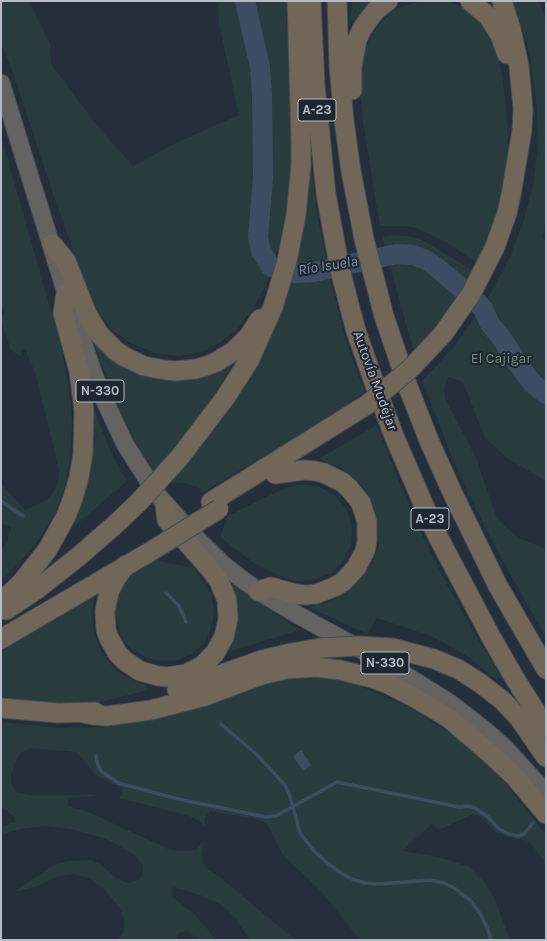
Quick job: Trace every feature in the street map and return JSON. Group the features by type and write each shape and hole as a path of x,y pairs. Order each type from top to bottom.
{"highway":[{"path":"1,613 57,574 118,522 160,480 214,414 239,378 259,341 283,277 292,238 298,191 301,143 297,1"},
{"name":"Autovía Mudéjar","path":"311,1 318,130 330,219 346,296 363,351 384,411 435,530 491,637 546,728"},
{"name":"Autovía Mudéjar","path":"337,1 339,66 342,101 354,190 358,214 376,289 408,387 452,494 498,586 546,669"},
{"path":"354,190 362,179 352,97 352,66 354,51 362,29 376,10 388,1"},
{"path":"470,1 484,12 494,26 500,35 508,57 513,74 516,96 519,151"},
{"path":"1,627 144,549 215,505 368,404 410,369 443,334 471,294 495,247 512,195 522,130 522,88 515,47 502,1"},
{"path":"1,83 52,244 66,261 87,314 100,334 116,351 139,364 154,369 196,369 216,362 234,351 242,344 256,326 263,313 273,307"},
{"name":"N-330","path":"52,244 66,293 93,372 113,421 135,461 166,505 209,551 258,591 298,615 402,672 450,703 504,747 546,793"},
{"path":"1,602 22,582 48,549 66,516 79,477 83,454 84,411 78,371 63,313 66,293"},
{"path":"215,505 275,474 347,428 368,404"},
{"path":"258,591 270,587 306,595 321,592 334,587 343,582 356,568 365,551 367,541 367,522 361,503 342,482 333,477 315,471 304,470 275,474"},
{"path":"144,549 126,565 116,578 109,592 105,612 105,621 109,638 118,654 125,661 140,671 167,677 181,675 202,666 215,653 224,637 228,619 226,600 219,581 167,520 166,505"},
{"path":"1,639 126,565"},
{"path":"1,708 58,713 103,711 126,706 181,689 262,660 291,653 320,648 359,646 392,648 422,655 446,664 480,683 502,700 519,718 546,757"},
{"path":"83,713 107,716 151,710 204,696 261,675 286,669 317,667 340,670 372,678 388,684 418,699 450,719 494,756 546,814"}],"green space":[{"path":"1,1 29,1 51,46 51,64 98,127 133,166 176,143 239,115 219,24 217,1 290,1 292,164 289,195 280,242 266,285 250,313 239,327 221,342 204,351 179,356 159,354 130,343 112,330 98,311 84,280 12,70 1,43"},
{"path":"352,1 372,1 367,5 356,22 351,20"},
{"path":"422,1 446,1 462,7 479,20 490,36 498,56 503,79 508,131 507,157 496,212 487,240 477,263 446,242 416,228 406,226 380,226 363,122 360,94 361,70 365,50 373,32 385,18 398,8"},
{"name":"El Cajigar","path":"513,1 538,1 546,20 546,223 542,238 546,240 546,481 507,458 485,438 463,382 449,377 444,388 445,398 476,458 497,519 518,538 546,549 546,638 494,545 456,467 422,381 454,347 491,293 510,257 524,220 533,185 538,147 537,109 532,69 526,40"},
{"path":"1,136 61,346 71,401 72,429 65,486 55,513 37,542 1,581 1,551 8,539 11,527 1,523 1,484 25,510 48,499 59,480 59,470 35,373 25,349 21,351 22,355 20,356 11,350 1,322 1,316 5,314 1,304"},
{"path":"309,140 317,213 329,276 347,345 365,392 329,416 204,492 196,486 184,483 169,482 225,415 252,371 271,335 284,298"},
{"path":"392,235 407,236 419,239 472,270 443,317 428,335 413,349 382,237"},
{"path":"93,342 109,358 127,370 145,377 166,381 190,380 212,374 232,365 213,397 187,432 154,472 139,448 119,409"},
{"path":"93,407 110,450 127,481 69,531 90,479 95,442"},
{"path":"377,425 419,529 471,628 500,675 496,679 464,654 431,636 377,618 368,634 308,607 326,603 345,594 361,579 373,562 379,543 377,521 371,499 359,481 341,468 319,459"},
{"path":"303,484 320,487 336,496 347,510 352,527 351,545 343,561 331,573 314,580 297,581 280,576 254,563 220,537 228,516 285,488"},
{"path":"152,560 194,568 211,594 214,611 212,626 205,642 192,654 178,660 159,661 145,657 129,647 121,634 117,622 115,607 118,593 126,580 138,567"},
{"path":"232,583 299,630 228,652 232,646 236,634 237,620 229,586"},
{"path":"95,595 92,611 93,628 98,644 106,659 117,671 132,680 147,686 148,690 82,705 1,701 1,651"},
{"path":"323,676 354,683 414,710 454,736 493,768 546,835 546,863 529,841 507,837 496,832 480,816 473,814 439,830 432,824 402,851 428,855 469,867 483,881 494,898 510,940 360,940 320,890 283,855 270,829 264,822 256,819 210,811 205,818 205,827 199,821 189,816 119,798 123,794 122,789 96,775 76,752 31,748 20,753 14,764 11,777 12,785 18,793 30,795 103,795 68,798 68,806 91,813 170,850 196,850 204,840 202,855 203,864 207,869 217,875 295,940 250,940 235,918 222,905 200,895 173,887 172,897 191,911 216,940 199,940 186,930 178,934 177,940 117,940 124,932 124,919 119,907 104,889 89,878 75,874 58,876 38,886 14,892 54,865 68,861 91,860 101,864 116,878 127,883 136,881 142,876 143,865 134,854 104,838 71,829 45,826 20,829 1,835 1,827 15,822 14,817 5,809 1,808 1,722 58,728 98,727 129,724 188,710 279,679"}],"water":[{"path":"301,750 311,765 303,771 293,756"}],"waterway":[{"name":"Río Isuela","path":"245,1 260,67 262,94 263,177 258,237 261,251 271,267 295,273 314,272 396,254 413,255 426,260 473,298 483,309 490,324 503,340 515,360 533,384 546,394"},
{"path":"1,501 23,516"},
{"path":"166,593 179,606 186,622"},
{"path":"221,724 256,754 285,785 289,793 300,833 313,850 325,861 352,879 365,883 379,884 431,880 444,883 456,889 471,901 481,915 491,940"},
{"path":"96,756 101,771 118,783 178,799 266,817 276,816 337,782 459,807 468,806 475,808 488,817 499,829 509,834 518,836 524,834 533,823"}]}
